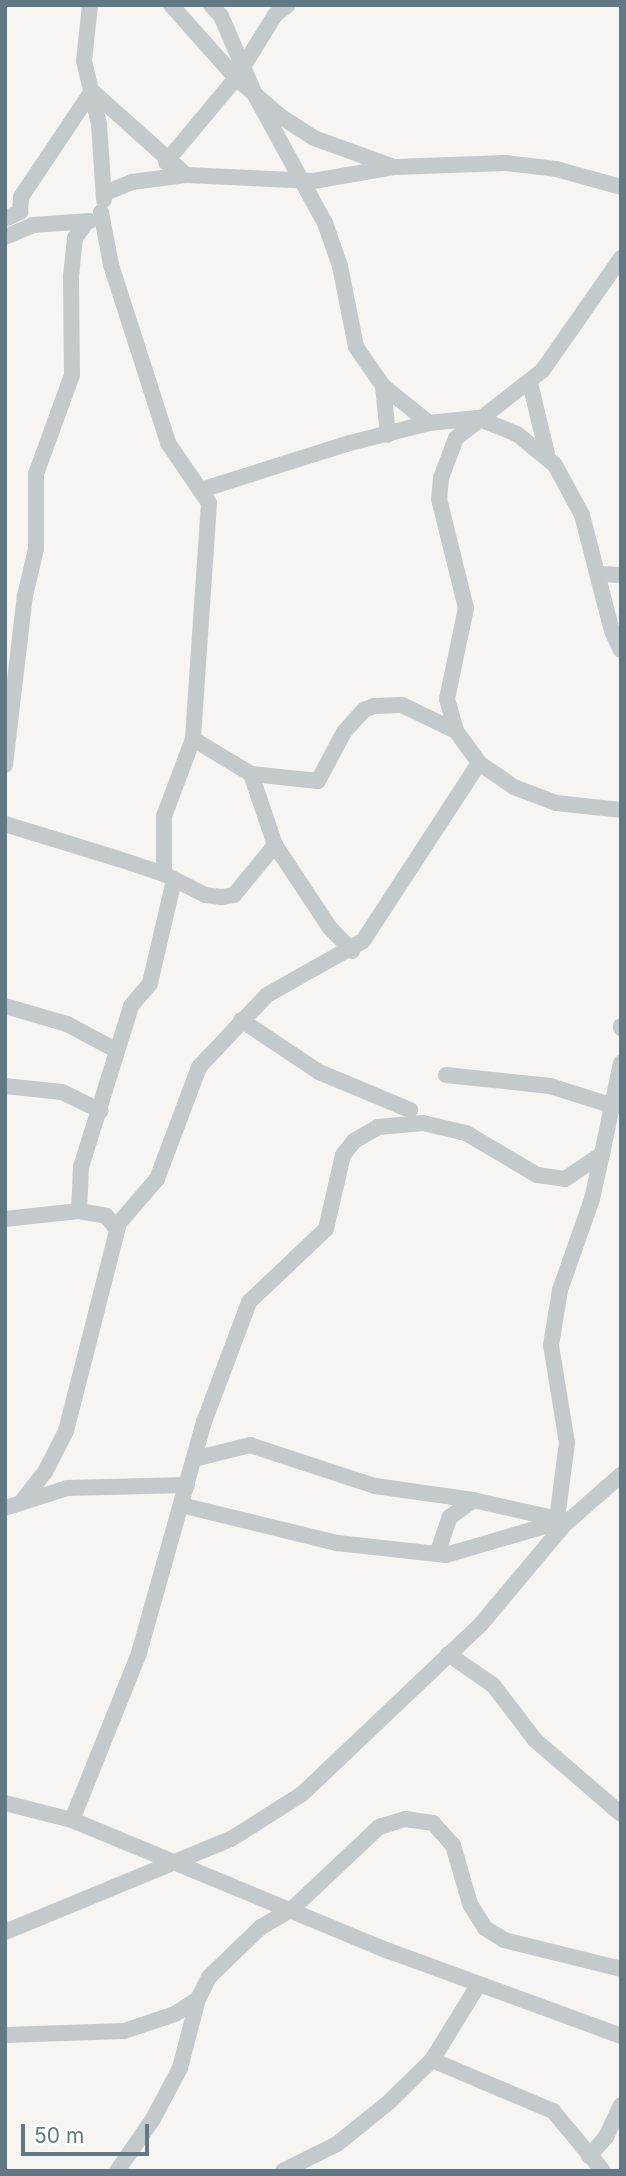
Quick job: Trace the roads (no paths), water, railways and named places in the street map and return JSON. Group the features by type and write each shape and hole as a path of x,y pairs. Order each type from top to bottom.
{"street":[{"path":"79,1211 81,1167 101,1111 116,1050 131,1006 150,983 169,877 164,817 193,739 209,511 204,489 168,443 116,283 101,212 105,193 83,40 90,5"},
{"path":"171,5 240,73 256,97 304,180 340,267 356,347 383,386 429,423"},
{"path":"211,5 232,38 240,73"},
{"path":"166,162 240,73 275,15 288,5"},
{"path":"92,91 166,162 186,175"},
{"path":"8,227 20,212 21,197 92,91"},
{"path":"256,97 314,138 394,167"},
{"path":"105,193 132,182 186,175 341,179 394,167 506,163 556,169 621,187"},
{"path":"5,765 25,596 36,549 36,474 72,375 71,275 75,238 85,224 101,212"},
{"path":"8,227 85,224"},
{"path":"621,258 555,356 530,383 477,418 456,438 447,456 439,499 466,608 447,698 456,731 479,763 514,787 556,803 621,810"},
{"path":"530,383 547,454 582,515 601,574 612,631 621,650"},
{"path":"383,386 388,435"},
{"path":"204,489 429,423 477,418 517,434 547,454"},
{"path":"601,574 621,575"},
{"path":"193,739 251,774 318,782 344,732 364,710 374,706 402,705 456,731"},
{"path":"23,1500 45,1472 66,1431 117,1229 156,1178 199,1067 241,1020 275,989 352,950 363,941 479,763"},
{"path":"251,774 275,845 330,928 352,950"},
{"path":"5,824 169,877 205,895 234,895 275,845"},
{"path":"5,1006 75,1027 116,1050"},
{"path":"241,1020 319,1072 410,1110"},
{"path":"561,1521 567,1443 551,1345 560,1290 592,1199 605,1148 621,1063"},
{"path":"446,1075 550,1086 614,1106"},
{"path":"5,1086 62,1092 101,1111"},
{"path":"72,1820 139,1653 194,1459 249,1302 326,1229 340,1160 354,1141 378,1127 424,1123 446,1126 555,1180 576,1175 621,1129"},
{"path":"5,1219 79,1211 106,1216 117,1229"},
{"path":"194,1459 250,1445 375,1486 473,1500 561,1521"},
{"path":"5,1932 231,1839 302,1794 519,1583 561,1521 621,1475"},
{"path":"5,1508 23,1500 92,1484 187,1485"},
{"path":"438,1551 450,1517 473,1500"},
{"path":"181,1505 337,1543 399,1553 438,1551 446,1555 474,1550 561,1521"},
{"path":"448,1654 492,1685 535,1740 621,1814"},
{"path":"5,1803 72,1820 178,1860 479,1984 621,2036"},
{"path":"117,2171 180,2068 198,1999 209,1977 245,1940 292,1909 379,1827 417,1819 433,1823 453,1845 470,1904 485,1928 513,1942 621,1969"},
{"path":"283,2171 357,2130 432,2060 479,1984"},
{"path":"5,2035 124,2031 154,2024 198,1999"},
{"path":"432,2060 553,2111 594,2166"},
{"path":"594,2166 621,2105"}]}
